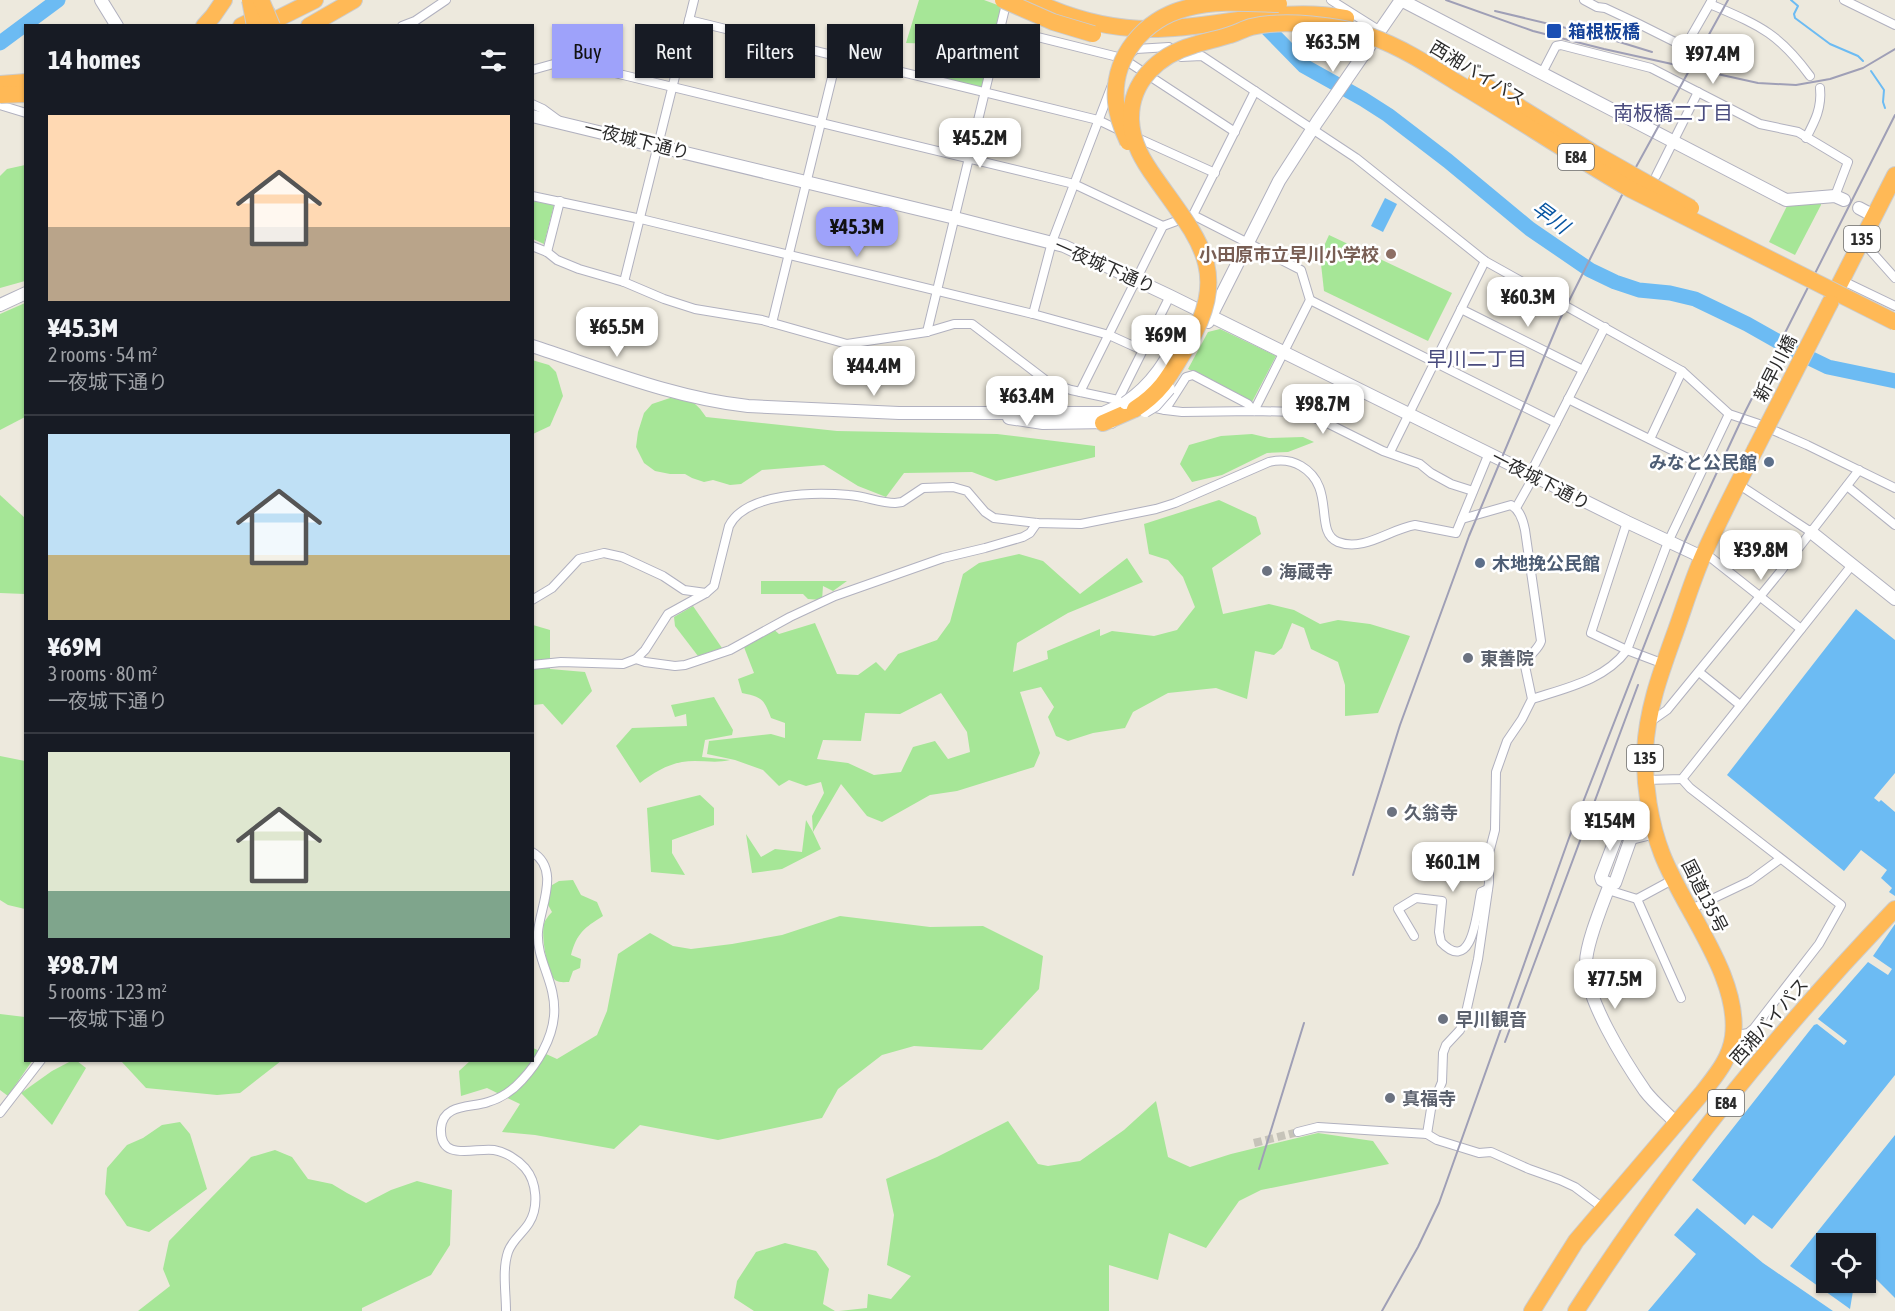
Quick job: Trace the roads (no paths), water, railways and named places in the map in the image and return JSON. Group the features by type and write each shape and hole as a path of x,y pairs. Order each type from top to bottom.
{"highway":[{"path":"206,24 224,0"},
{"path":"250,0 255,24"},
{"path":"259,0 262,24"},
{"path":"259,0 271,24"},
{"path":"244,24 293,0"},
{"path":"312,24 354,0"},
{"name":"西湘バイパス","path":"1005,0 1053,22 1116,38 1168,39 1251,27 1292,24 1326,26 1358,32 1421,60 1630,189 1895,322"},
{"name":"西湘バイパス","path":"1032,0 1076,18 1106,25 1134,28 1168,28 1288,14 1318,14 1346,18 1382,30 1421,48 1644,183 1807,268 1895,308"},
{"path":"266,24 312,1"},
{"path":"1131,406 1160,382 1194,326 1201,307 1203,279 1201,262 1193,242 1137,161 1122,128 1116,103 1116,85 1124,57 1137,37 1152,24 1177,11 1199,5 1255,3 1306,5 1338,12 1346,18"},
{"path":"1103,418 1131,406 1160,389 1199,326 1207,305 1209,282 1207,267 1198,241 1146,165 1136,145 1131,122 1134,97 1149,71 1168,55 1251,27"},
{"path":"6,96 24,82"},
{"name":"135","path":"1832,299 1895,175"},
{"path":"1832,299 1895,327"},
{"name":"新早川橋","path":"1755,450 1832,299"},
{"name":"国道135号","path":"1532,1311 1569,1251 1603,1208 1677,1124 1722,1066 1730,1051 1733,1036 1729,990 1720,967 1662,854 1655,832 1646,780 1645,752 1647,724 1656,683 1704,555 1755,450"},
{"name":"西湘バイパス","path":"1576,1311 1618,1246 1702,1132 1772,1047 1895,909"},
{"name":"西湘バイパス","path":"1581,1311 1622,1249 1710,1131 1817,1001 1895,915"}],"street":[{"path":"100,0 113,23"},
{"path":"407,24 446,0"},
{"path":"624,282 694,0"},
{"path":"1002,24 1005,0"},
{"path":"1331,0 1376,36"},
{"path":"1131,406 1155,405 1177,377 1202,334 1279,181 1401,0 1786,200 1839,198 1848,162 1798,132 1760,124 1650,68 1561,45 1556,46 1542,73"},
{"path":"1584,0 1637,23 1701,57"},
{"path":"1844,0 1895,25"},
{"path":"1685,47 1711,2 1770,33 1795,55 1810,76"},
{"path":"689,20 827,54"},
{"path":"1040,38 1123,59 1234,132"},
{"path":"1033,314 1052,242 1123,59 1136,49 1168,48 1181,57 1202,56 1255,91 1315,125 1485,261 1682,371 1728,414 1759,424 1895,488"},
{"path":"534,69 557,63 586,66 1074,184 1163,226"},
{"path":"903,73 1098,120 1215,172"},
{"path":"772,323 832,78"},
{"path":"927,332 988,78"},
{"path":"1806,138 1818,114 1821,102 1820,88"},
{"path":"1080,392 1163,226 1193,215 1255,91"},
{"path":"1656,176 1698,92"},
{"path":"6,96 24,111"},
{"path":"534,105 561,122"},
{"name":"一夜城下通り","path":"534,116 1052,242 1079,252 1668,542 1704,555"},
{"path":"534,196 641,219 1033,314 1109,334 1142,350"},
{"path":"547,252 560,201"},
{"path":"1859,208 1874,216"},
{"path":"1193,215 1302,270 1310,300 1254,411"},
{"path":"1861,240 1895,278"},
{"path":"534,247 547,252 556,261 624,282 694,309 772,323 847,344 927,332 954,324 972,324 1048,382 1131,406 1182,412 1298,412 1325,422 1361,441 1420,464 1451,484 1473,491"},
{"path":"1390,453 1485,261"},
{"path":"1841,280 1895,308"},
{"path":"0,305 24,293"},
{"path":"1131,406 1142,350 1170,296"},
{"path":"1310,300 1556,423"},
{"path":"1131,406 1152,381 1194,308"},
{"path":"1461,309 1583,370"},
{"path":"1516,508 1605,327"},
{"path":"534,347 692,397 723,403 888,412 981,413 1043,423 1103,418"},
{"path":"1650,440 1682,371"},
{"path":"1165,410 1186,376 1194,375 1248,404 1254,411"},
{"path":"1568,399 1704,466"},
{"path":"1532,699 1601,674 1627,650 1668,542 1728,414"},
{"path":"534,665 561,662 623,664 636,659 645,650 668,614 706,593 716,581 733,518 745,509 780,496 848,495 896,503 902,502 923,488 953,487 967,491 993,518 1037,523 1081,524 1175,503 1276,460 1297,464 1316,478 1321,490 1328,534 1338,542 1353,544 1380,538 1415,525 1456,533 1489,453"},
{"path":"1647,724 1667,710 1760,597 1859,470"},
{"path":"1738,484 1811,532 1895,599"},
{"path":"1847,486 1895,525"},
{"path":"1427,1134 1431,1109 1442,1082 1443,1053 1446,1044 1460,1030 1465,1017 1478,959 1495,821 1496,772 1507,741 1532,699 1525,666 1526,661 1541,641 1524,522 1516,508 1511,505 1462,519"},
{"path":"1627,522 1591,633 1664,664"},
{"path":"636,659 675,666 730,650 790,617 835,597 943,558 1023,537 1030,533 1037,523"},
{"path":"534,599 552,588 579,559 604,553 622,557 663,576 684,590 706,593"},
{"path":"1704,555 1801,629"},
{"path":"1682,779 1852,565"},
{"path":"1698,672 1740,705"},
{"path":"1646,780 1682,779 1690,788 1841,905 1819,944 1754,1028 1748,1033 1733,1036"},
{"path":"1655,832 1631,838 1615,883 1609,887 1586,956 1586,965 1590,990 1598,1011 1646,1092 1677,1124"},
{"path":"506,1311 505,1262 513,1243 533,1216 534,1184 524,1167 503,1152 492,1149 459,1153 452,1149 444,1141 441,1125 445,1117 458,1107 489,1102 513,1088 532,1067 552,1029 555,1002 553,986 540,949 538,933 547,878 542,860 534,854"},
{"path":"1689,910 1750,881 1780,859"},
{"path":"1637,899 1674,879"},
{"path":"1609,887 1637,899 1681,998"},
{"path":"1414,936 1398,909 1416,898 1442,901 1439,932 1442,942 1452,950 1463,950 1471,942 1480,892 1488,889"},
{"path":"0,1113 39,1062"},
{"path":"1298,1132 1318,1127 1427,1134 1437,1140 1479,1153 1491,1152 1560,1180 1575,1187 1603,1208"}],"water":[{"path":"1385,198 1397,204 1383,232 1371,226"},
{"path":"1856,609 1895,640 1895,773 1874,798 1879,802 1881,800 1895,812 1895,896 1889,892 1892,888 1881,878 1887,870 1861,850 1844,871 1727,775"},
{"path":"1895,924 1895,1075 1772,1229 1753,1215 1745,1225 1692,1180 1814,1025 1817,1024 1844,1045 1847,1041 1818,1019 1868,962 1888,975 1892,969 1873,956"},
{"path":"1895,1135 1895,1298 1876,1279 1876,1233 1816,1233"},
{"path":"1697,1208 1763,1263 1833,1311 1648,1311 1696,1254 1674,1235"},
{"path":"1816,1234 1816,1285 1790,1266"},
{"path":"1828,1293 1853,1293 1850,1309"}],"waterway":[{"name":"早川","path":"26,24 58,0"},
{"path":"1791,0 1798,6 1794,14 1795,18 1830,44 1858,56 1863,61"},
{"name":"早川","path":"1256,17 1304,66 1388,115 1530,229 1590,270 1639,290 1670,293 1695,299 1828,367 1895,381"},
{"name":"早川","path":"0,43 24,25"},
{"path":"1871,71 1884,90 1885,108"}],"tunnel":[{"path":"1254,1143 1298,1132"}],"railway":[{"path":"1446,0 1533,31 1758,83 1796,85 1830,79 1863,68 1895,49"},
{"path":"1353,875 1400,725 1469,536 1560,319 1636,167 1728,0"},
{"path":"1495,11 1600,36 1652,52"},
{"path":"1382,1311 1418,1247 1439,1203 1569,838 1685,541 1745,412 1895,115"},
{"path":"1505,1042 1638,685"},
{"path":"1259,1169 1304,1023"}],"place":[{"name":"箱根板橋","path":"1554,31"},
{"name":"小田原市立早川小学校","path":"1391,254"},
{"name":"みなと公民館","path":"1769,462"},
{"name":"木地挽公民館","path":"1480,563"},
{"name":"海蔵寺","path":"1267,571"},
{"name":"東善院","path":"1468,658"},
{"name":"久翁寺","path":"1392,812"},
{"name":"早川観音","path":"1443,1019"},
{"name":"真福寺","path":"1390,1098"}],"district":[{"name":"南板橋二丁目","path":"1673,112"},
{"name":"早川二丁目","path":"1477,358"}]}
